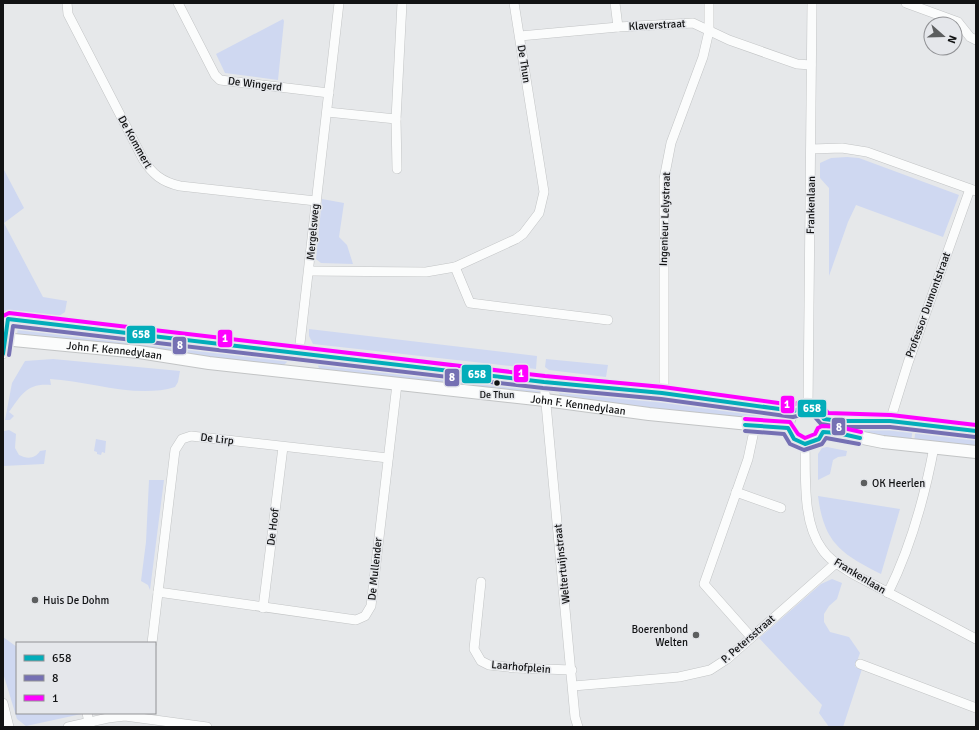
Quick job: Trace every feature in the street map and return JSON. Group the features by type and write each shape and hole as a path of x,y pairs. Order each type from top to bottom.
{"street":[{"name":"De Kommert","path":"67,3 68,14 143,159 150,171 160,179 180,186 316,202"},
{"name":"De Wingerd","path":"178,3 215,75 220,80 329,93"},
{"name":"Mergelsweg","path":"299,352 339,3"},
{"path":"397,169 396,119 402,3"},
{"name":"De Thun","path":"309,270 426,272 455,267 519,236 532,223 541,206 544,192 514,3"},
{"path":"615,3 618,27"},
{"name":"Ingenieur Lelystraat","path":"662,393 664,383 664,179 672,143 703,57 709,31 709,3"},
{"name":"Frankenlaan","path":"808,407 812,3"},
{"path":"906,3 958,22 970,37 976,40"},
{"name":"Klaverstraat","path":"520,36 618,27 693,23 709,31 797,64 811,65"},
{"path":"326,112 396,119"},
{"path":"811,149 854,149 973,190"},
{"name":"Professor Dumontstraat","path":"890,421 908,363 973,190"},
{"path":"455,267 470,303 608,320"},
{"path":"3,354 6,319"},
{"name":"John F. Kennedylaan","path":"6,319 299,352 544,382 662,393 794,411"},
{"name":"John F. Kennedylaan","path":"4,339 139,352 297,373 545,400 755,426 788,428"},
{"path":"297,373 299,352"},
{"name":"Weltertuijnstraat","path":"544,382 578,727"},
{"name":"De Mullender","path":"158,592 356,620 365,616 371,606 396,384"},
{"path":"800,407 808,407 817,410 824,419 823,432 819,439 805,444 794,439 788,428 788,420 794,411 800,407"},
{"path":"824,419 840,421 890,421 976,431"},
{"path":"751,637 704,584 748,459 755,426"},
{"path":"823,432 838,433 883,442 976,452"},
{"name":"De Lirp","path":"152,642 175,450 179,443 191,436 388,458"},
{"name":"Frankenlaan","path":"805,444 810,525 822,549 836,563 888,593 976,639"},
{"name":"De Hoof","path":"264,608 283,447"},
{"path":"888,593 898,574 926,487 934,447"},
{"path":"736,492 781,508"},
{"name":"P. Petersstraat","path":"573,686 679,677 710,670 727,659 836,563"},
{"name":"Laarhofplein","path":"481,582 474,649 481,661 489,665 516,668 572,670"},
{"path":"860,664 976,708"},
{"path":"3,703 9,727"},
{"path":"68,727 89,721 143,715 207,727"}],"shaded area":[{"path":"283,19 278,80 225,73 216,54"},
{"path":"831,158 859,158 959,195 943,237 856,205 848,222 829,276 829,188 820,178 820,163"},
{"path":"3,168 24,208 4,223 43,297 67,301 65,312 59,316 3,311"},
{"path":"322,199 344,203 339,237 347,245 353,264 321,263 316,259"},
{"path":"22,325 283,355 287,358 287,362 282,367 17,334 18,327"},
{"path":"309,329 537,356 536,369 313,344 309,336"},
{"path":"53,359 180,371 178,382 175,387 145,391 50,379 51,385 36,386 26,391 9,412 14,416 10,420 5,420 12,383 25,361"},
{"path":"546,359 608,365 606,377 549,370 545,367"},
{"path":"325,360 537,385 541,388 539,395 320,370 318,366 320,362"},
{"path":"566,387 770,411 769,424 561,397 559,393 562,388"},
{"path":"843,424 913,427 911,442 843,429"},
{"path":"916,427 976,434 976,449 914,442"},
{"path":"9,430 16,434 15,448 19,455 31,458 36,456 40,451 46,450 44,464 3,466 4,431"},
{"path":"96,439 106,441 105,453 102,452 101,455 94,451"},
{"path":"827,447 847,451 846,456 838,457 833,460 830,474 818,480 818,454 822,448"},
{"path":"149,480 164,480 150,590 148,585 141,581 146,542"},
{"path":"818,496 900,509 881,574 855,560 837,545 830,536 825,525"},
{"path":"832,579 842,583 837,599 829,606 824,614 824,622 830,632 849,637 860,653 855,667 862,669 843,727 829,727 819,713 822,705 759,638 821,584"},
{"path":"3,637 16,646 16,714 81,714 26,726 17,719 3,673"}],"transit line":[{"name":"1","path":"3,316 9,313 545,376 663,387 793,405 808,401 817,403 828,413 891,415 976,425"},
{"name":"658","path":"3,354 8,319 544,382 662,393 794,411 803,408 811,408 818,412 824,419 840,421 890,421 976,431"},
{"name":"8","path":"9,355 13,326 543,388 661,399 793,417 810,413 821,424 840,427 890,427 975,437"},
{"name":"1","path":"745,419 790,422 798,434 805,438 815,434 818,428 822,426 839,427 861,432"},
{"name":"658","path":"745,425 788,428 794,439 805,444 819,439 823,432 838,433 860,438"},
{"name":"8","path":"745,431 784,434 790,444 804,450 822,444 826,438 859,444"}],"place":[{"name":"De Thun","path":"497,383"},
{"name":"OK Heerlen","path":"864,483"},
{"name":"Huis De Dohm","path":"35,600"},
{"name":"Boerenbond Welten","path":"696,635"}]}
